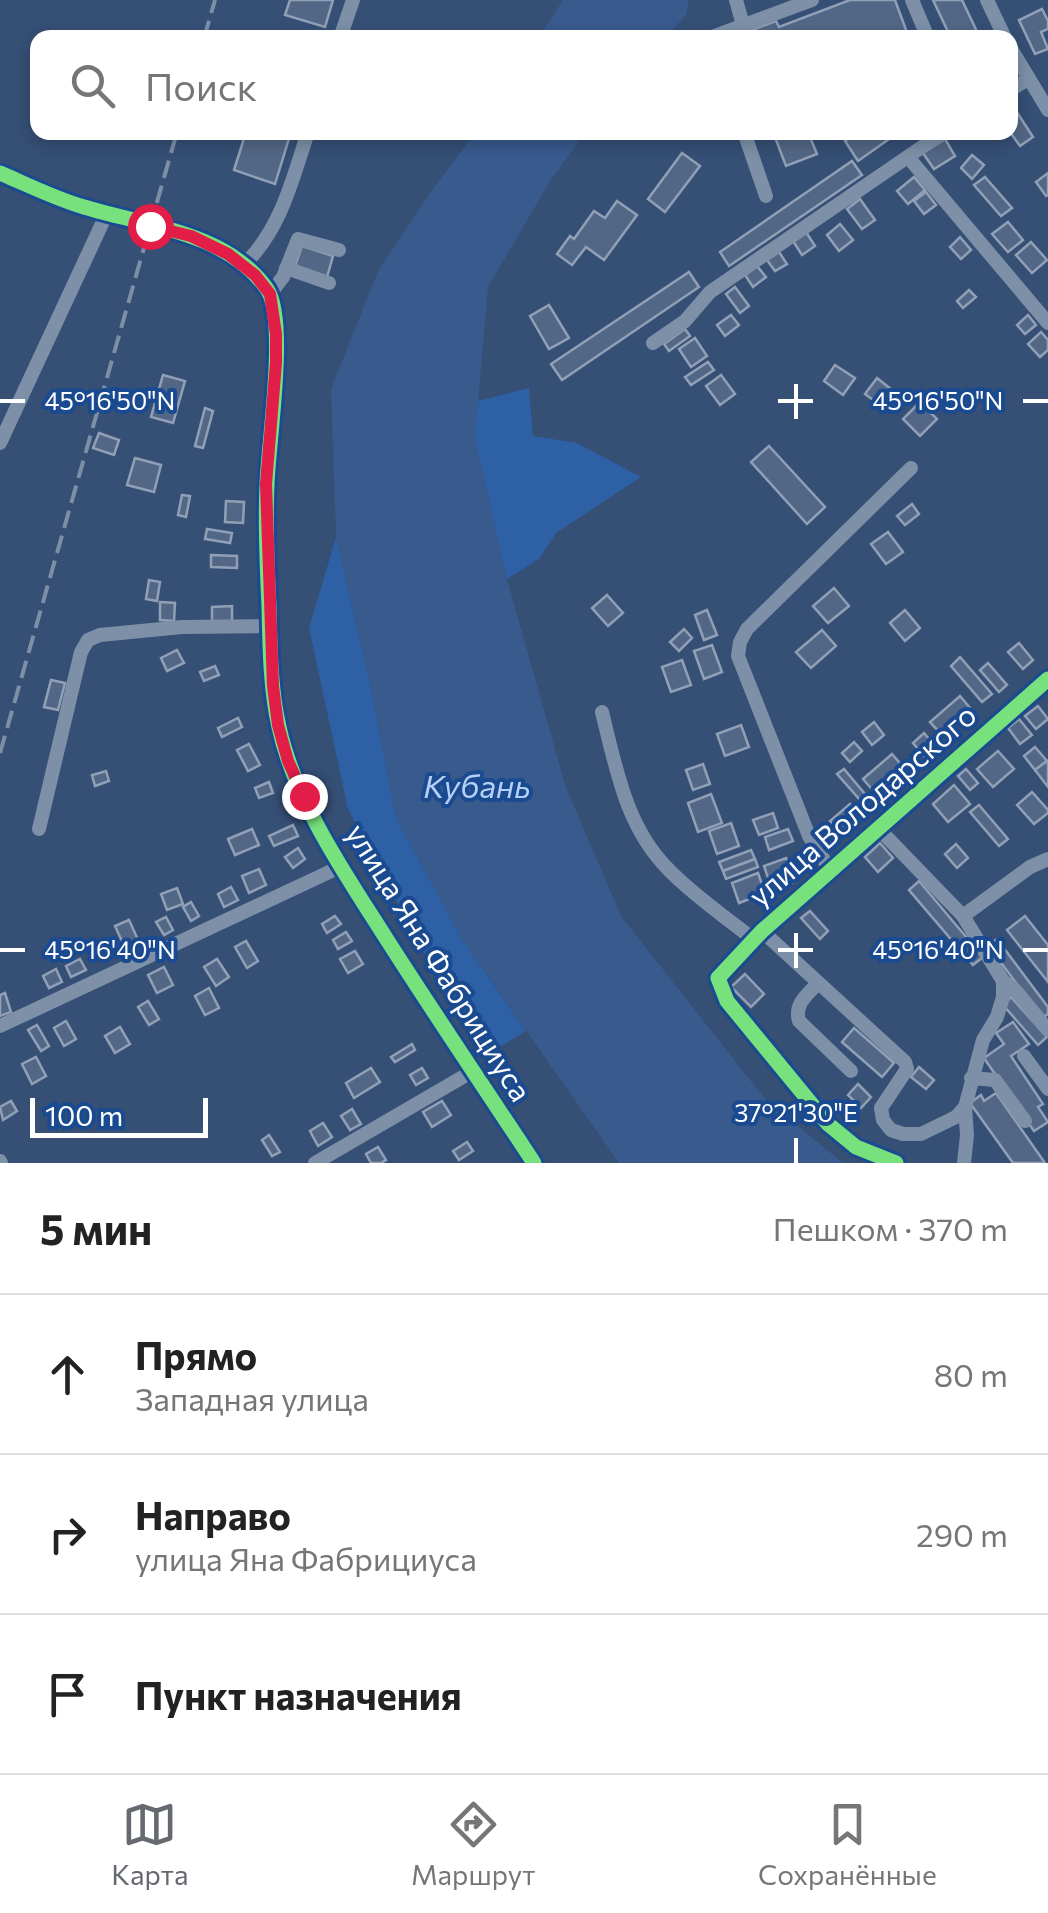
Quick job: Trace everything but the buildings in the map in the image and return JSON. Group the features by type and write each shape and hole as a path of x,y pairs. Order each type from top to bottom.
{"street":[{"path":"343,30 353,0"},
{"path":"736,0 744,25"},
{"path":"731,30 812,0"},
{"path":"912,0 925,30"},
{"path":"987,0 1001,30"},
{"path":"1018,62 1048,110"},
{"path":"1018,85 1028,79"},
{"path":"243,266 282,213 305,140"},
{"path":"747,140 766,196"},
{"path":"653,343 685,321 710,292 932,140"},
{"path":"908,157 1048,323"},
{"path":"0,173 81,206 191,236 228,254 255,275 270,294 283,277 298,239 339,250"},
{"path":"0,442 107,214"},
{"path":"286,268 328,284"},
{"name":"улица Яна Фабрициуса","path":"270,294 276,334 266,484 270,626 278,725 288,761 340,867 534,1163"},
{"path":"830,870 809,836 738,649 747,629 911,468"},
{"path":"39,829 81,652 88,640 100,635 182,627 270,626"},
{"name":"улица Володарского","path":"896,1163 856,1147 828,1124 726,1001 718,978 757,935 1048,679"},
{"path":"602,712 624,799 644,839 668,869 818,983 905,1062 907,1069 881,1108 883,1120 891,1130 920,1134 956,1117 966,1107"},
{"path":"878,828 963,916 1002,981 1046,1025"},
{"path":"963,916 1030,866 1048,859"},
{"path":"0,1026 340,867"},
{"path":"964,1163 966,1107 972,1078 982,1040 997,1017 1003,997 1002,981"},
{"path":"818,983 799,1004 799,1021 851,1070"},
{"path":"1024,1056 1042,1066 1048,1089"},
{"path":"315,1163 472,1070"},
{"path":"972,1078 995,1080 1025,1120"}],"shaded area":[{"path":"529,388 533,436 577,443 641,477 556,533 539,559 507,579 474,437 478,401"},
{"path":"336,537 396,818 462,939 526,1031 487,1055 426,956 348,809 309,628"}],"water":[{"path":"563,0 689,0 686,15 672,30 544,30"},
{"name":"Кубань","path":"470,140 580,140 549,183 488,287 475,437 507,579 566,788 621,916 765,1099 843,1163 619,1163 462,939 396,818 336,537 331,389 378,271"}],"railway":[{"path":"206,30 215,0"},
{"path":"0,753 175,140"}],"cycle path":[{"path":"0,173 74,204 208,243 250,270 267,289 276,327 266,500 270,651 276,712 286,755 337,861 534,1163"},
{"path":"896,1163 856,1147 828,1124 727,1001 718,978 762,931 1048,679"}],"route":[{"path":"150,226 191,236 228,254 255,275 270,294 276,334 266,484 273,686 288,761 304,796"}]}
